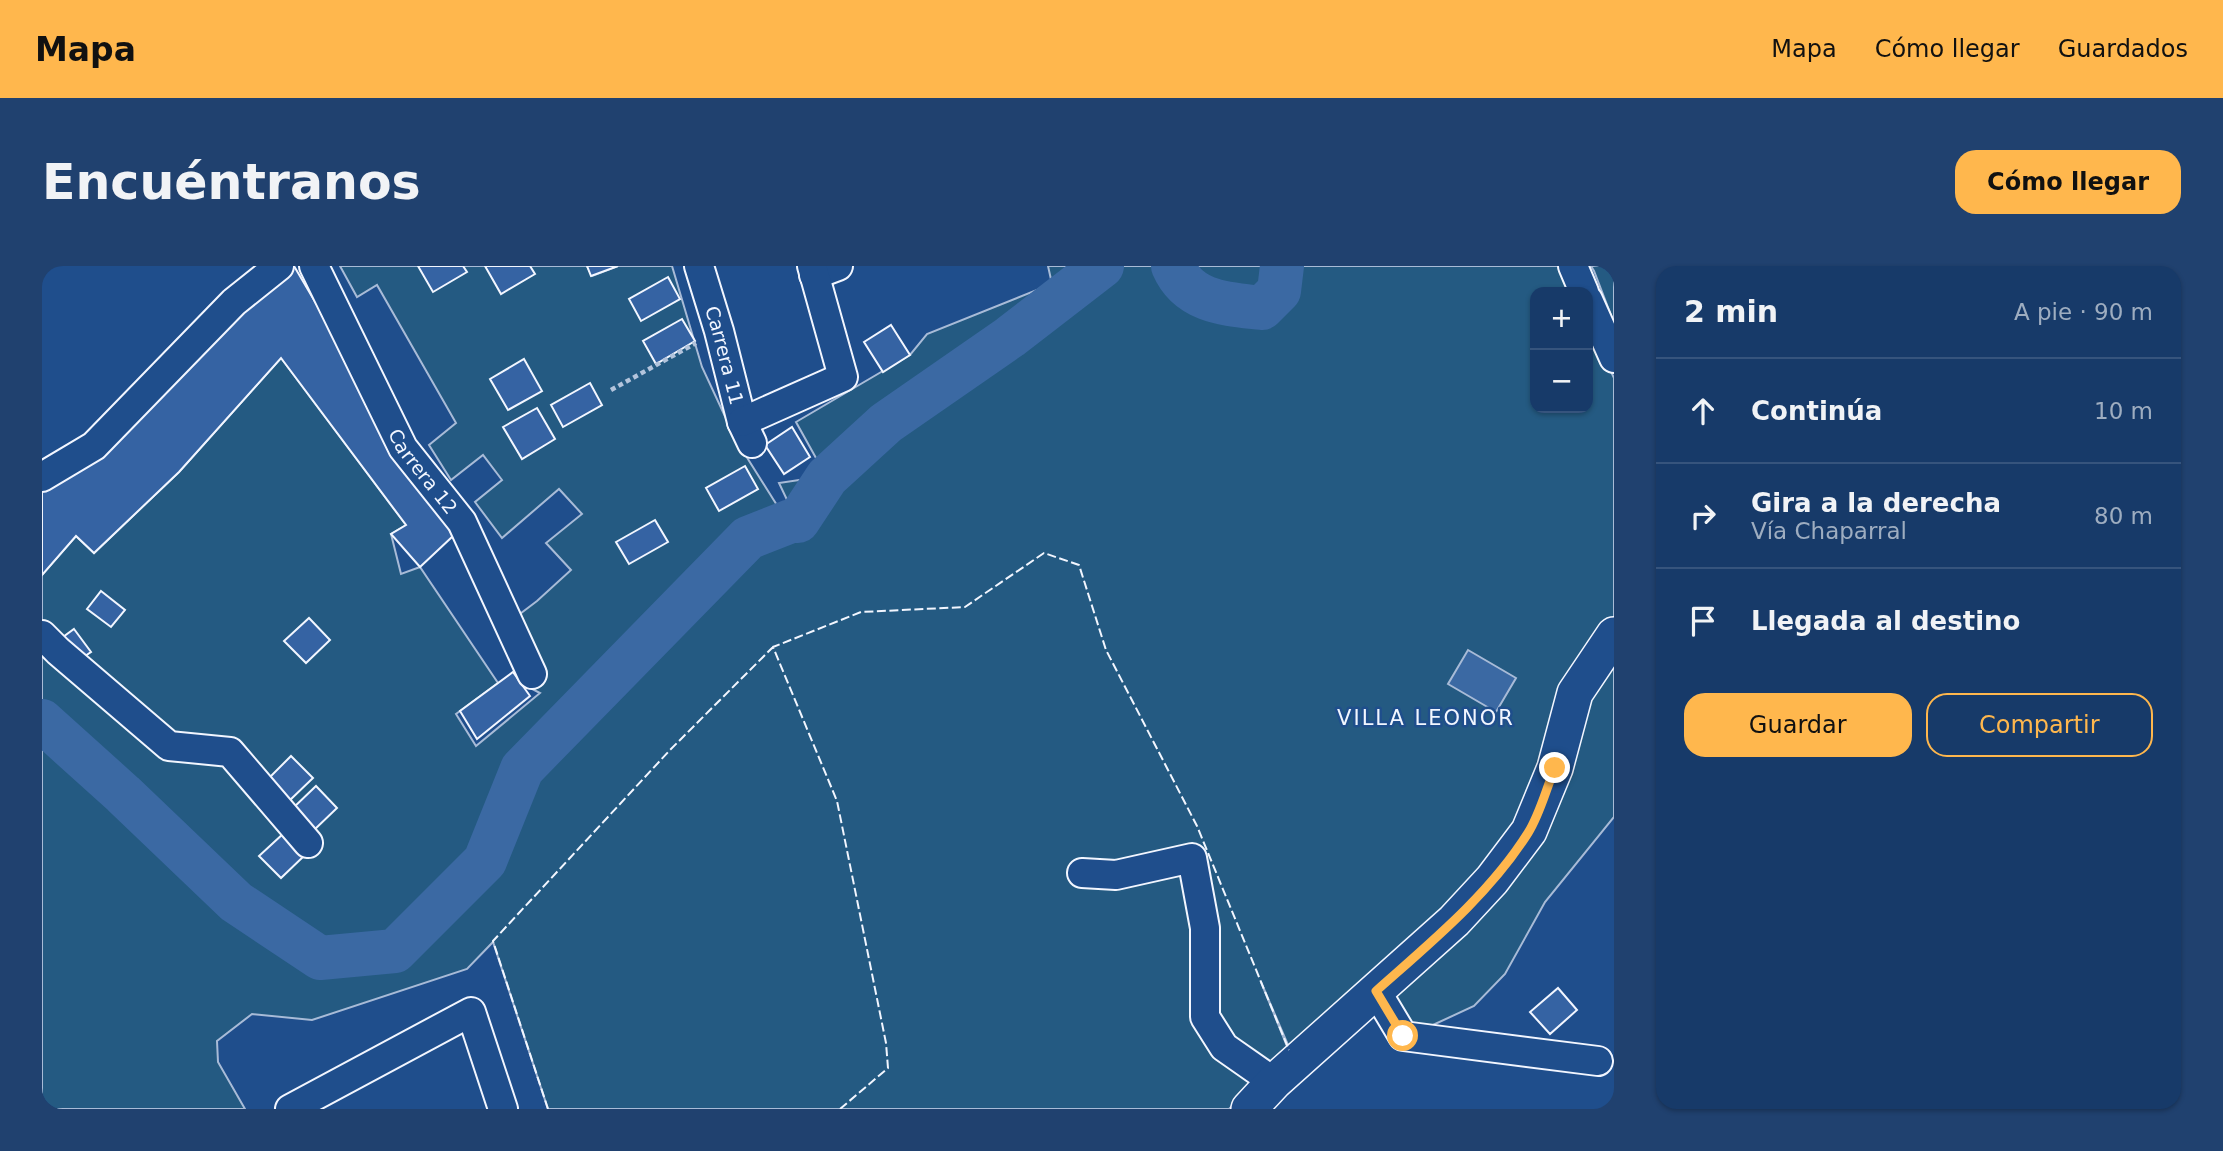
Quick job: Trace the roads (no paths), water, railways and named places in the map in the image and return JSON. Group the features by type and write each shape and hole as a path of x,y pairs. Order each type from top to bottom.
{"main road":[{"path":"1249,1109 1274,1083 1454,921 1492,880 1529,831 1555,768 1574,693 1614,635"}],"street":[{"path":"42,477 94,446 234,302 279,266"},
{"name":"Carrera 12","path":"314,266 403,448 462,523 532,674"},
{"name":"Carrera 11","path":"699,266 747,433 842,377 822,269"},
{"path":"1573,266 1582,287"},
{"path":"1593,311 1614,358"},
{"path":"42,635 169,746 230,752 308,843"},
{"path":"1082,873 1116,875 1192,858 1205,928 1205,1017 1224,1047 1274,1083"},
{"path":"1376,991 1403,1036 1598,1061"},
{"path":"290,1109 471,1012 503,1109"}],"waterway":[{"path":"42,721 236,902 320,958 395,951 485,861 522,769 748,538 791,521 798,521 827,477 886,423 1010,337 1102,266"},
{"path":"1173,266 1189,288 1199,294 1223,303 1262,308 1279,291 1282,266"}],"district":[{"name":"VILLA LEONOR","path":"1426,718"}]}
